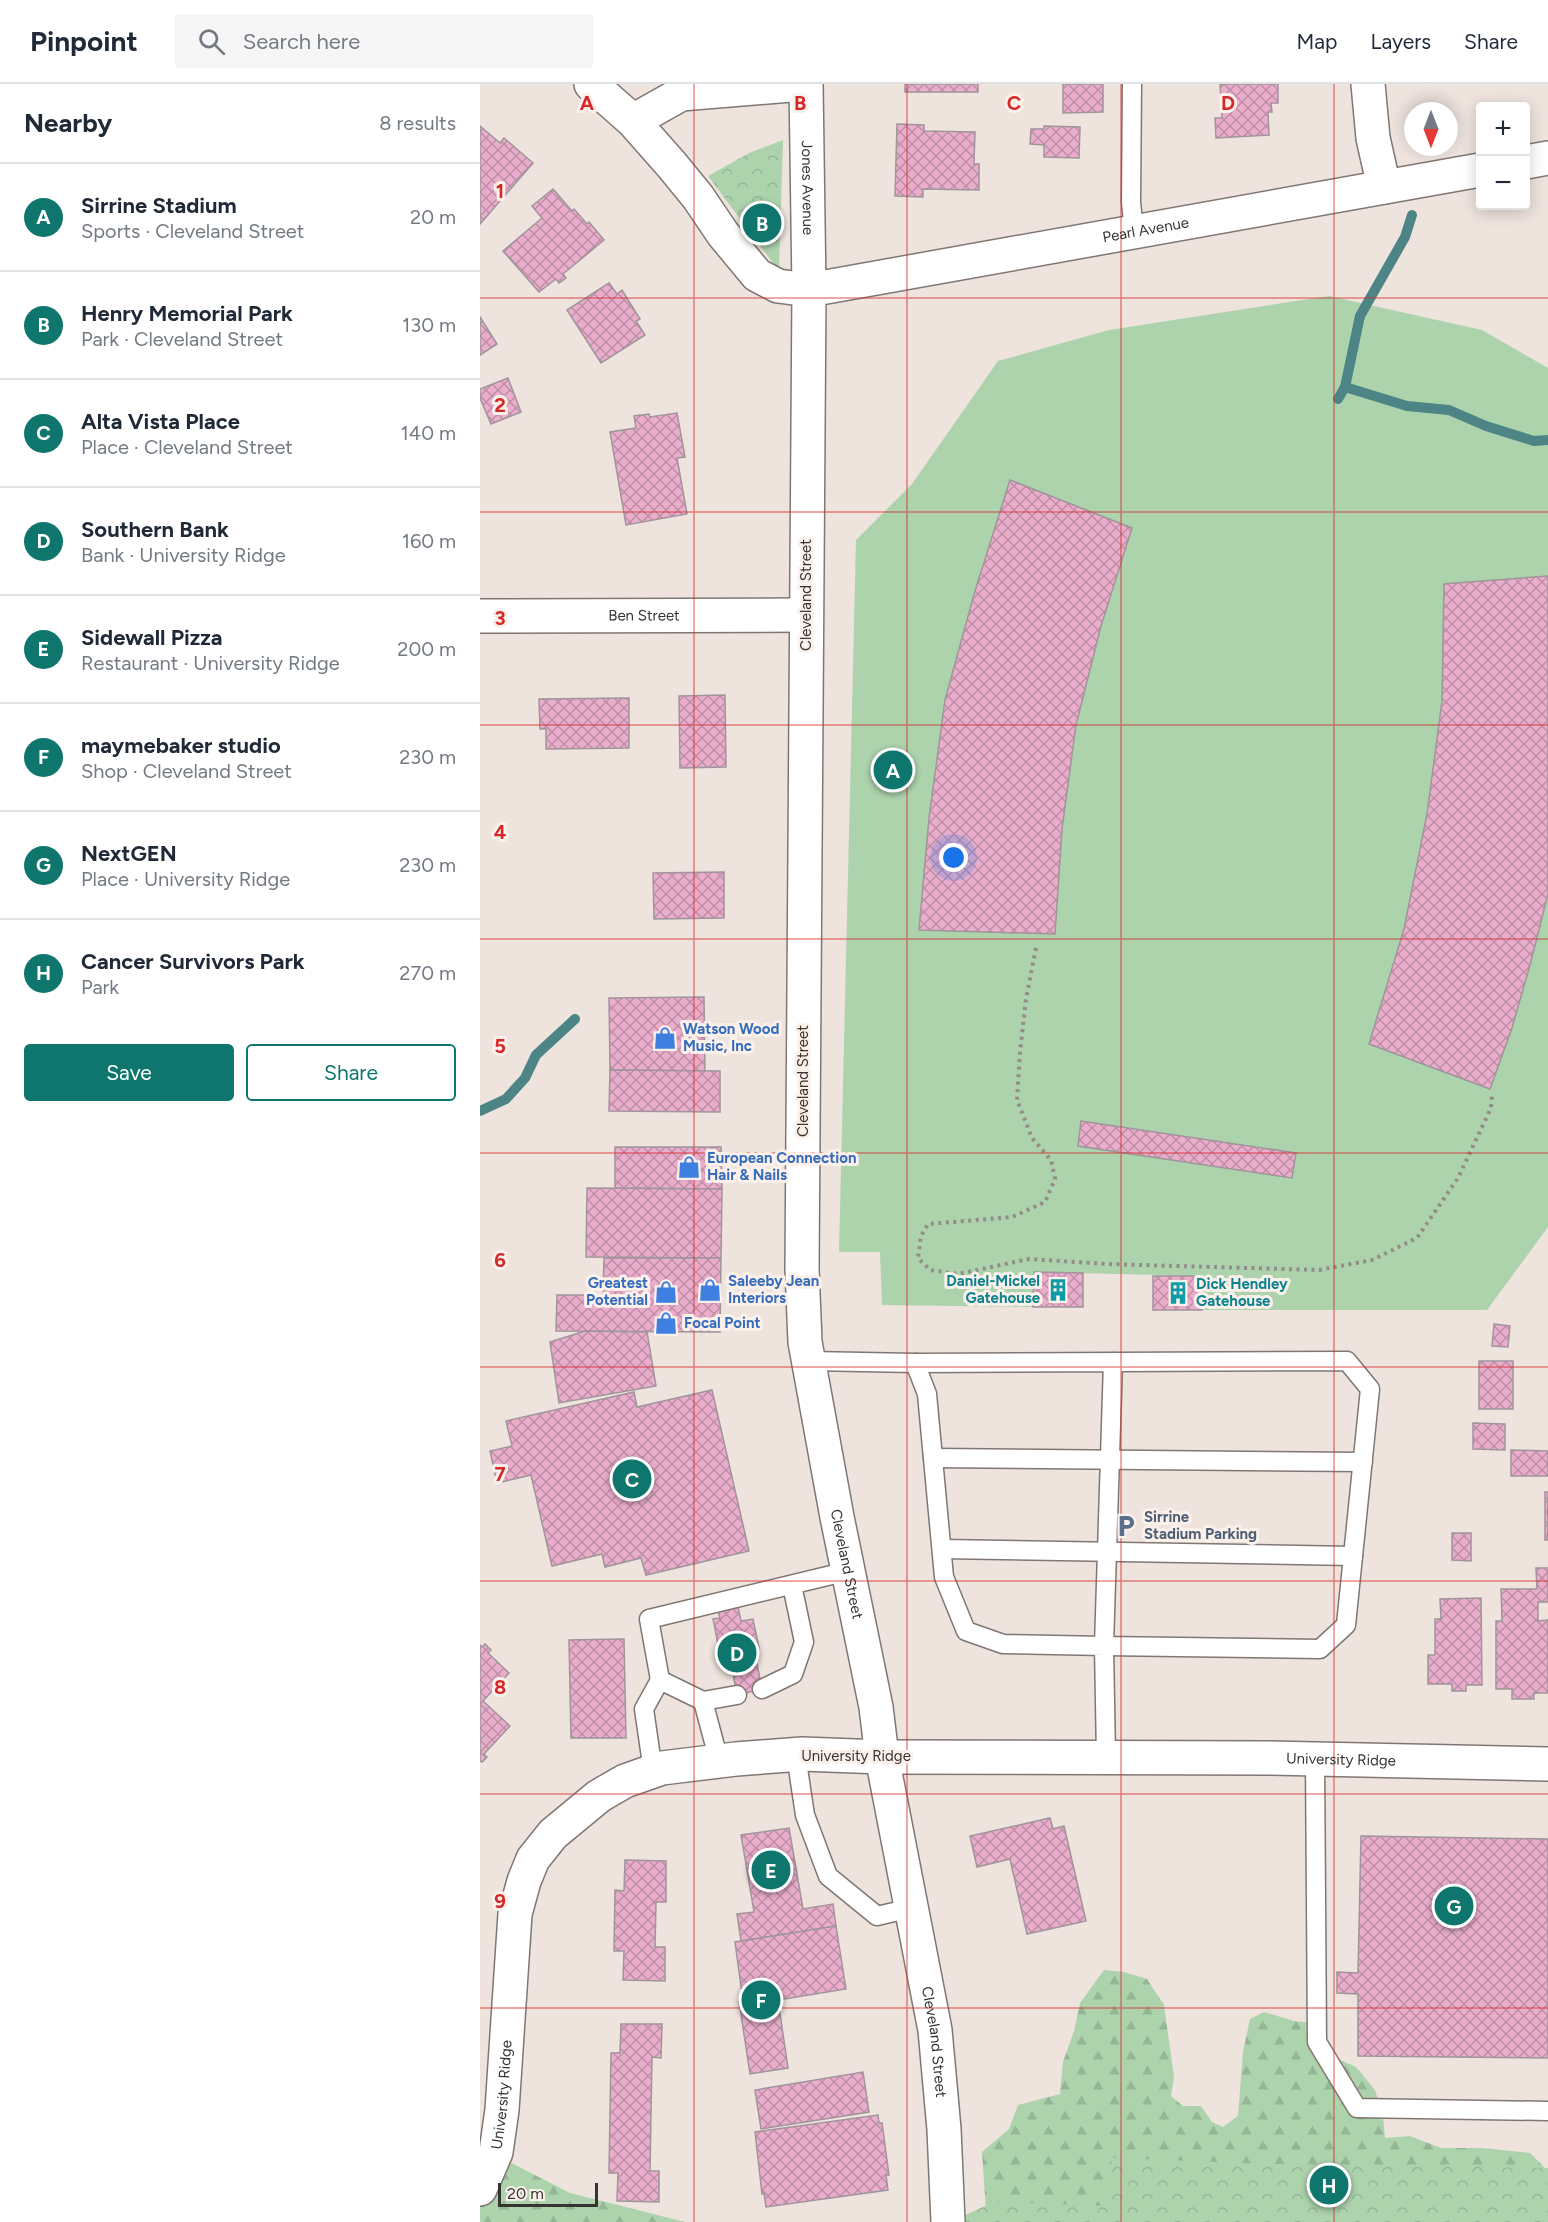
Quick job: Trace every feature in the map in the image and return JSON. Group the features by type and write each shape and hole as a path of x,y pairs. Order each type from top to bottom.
{"street":[{"path":"591,84 633,121 698,197 723,234 757,275 778,286 809,290"},
{"path":"633,121 681,94 804,84"},
{"name":"Jones Avenue","path":"804,84 809,290"},
{"path":"1368,84 1373,138 1384,187"},
{"path":"1530,161 1548,158"},
{"name":"Pearl Avenue","path":"809,290 1476,171"},
{"name":"Cleveland Street","path":"809,290 802,1269 805,1342 876,1707 882,1757 935,2030 944,2129 948,2222"},
{"name":"Ben Street","path":"480,616 806,615"},
{"name":"University Ridge","path":"480,2189 496,2152 502,2110 515,1914 524,1881 533,1859 553,1834 599,1796 625,1781 654,1771 718,1761 796,1755 1315,1759 1548,1764"}],"lane":[{"path":"1132,84 1131,202 1134,232"},
{"path":"808,1361 915,1363 1347,1361 1370,1389 1346,1625 1320,1649 1003,1644 966,1631 944,1577 927,1394 915,1363"},
{"path":"1106,1757 1104,1646 1113,1362"},
{"path":"933,1458 1363,1462"},
{"path":"942,1549 1353,1556"},
{"path":"654,1771 644,1709 660,1680 649,1619 848,1571"},
{"path":"762,1689 793,1674 804,1642 792,1585"},
{"path":"660,1680 703,1701 738,1695"},
{"path":"703,1701 718,1761"},
{"path":"796,1755 805,1815 828,1876 877,1916 912,1908"},
{"path":"1315,1759 1317,2042 1357,2108 1548,2111"}],"path":[{"path":"1036,948 1025,1009 1017,1100 1032,1138 1051,1160 1055,1179 1045,1202 1012,1217 928,1224 921,1236 918,1258 930,1270 958,1274 1029,1259 1107,1264 1319,1270 1372,1260 1417,1238 1458,1178 1491,1108 1492,1095"}],"green space":[{"path":"783,140 779,271 708,176 749,153"},
{"path":"1329,296 1482,330 1548,368 1548,576 1444,584 1442,701 1427,814 1404,929 1369,1044 1490,1088 1522,992 1548,894 1548,1227 1487,1310 1202,1310 1202,1276 1034,1272 1033,1307 882,1305 880,1252 839,1252 856,540 912,484 998,361 1109,330","holes":["1011,480 1101,626 1076,725 1062,829 1055,933 919,930 929,818 945,700 975,591"]},
{"path":"1104,1970 1124,1972 1147,1979 1164,2005 1174,2077 1171,2096 1183,2106 1201,2106 1212,2122 1223,2127 1238,2116 1243,2052 1250,2019 1264,2012 1294,2021 1311,2023 1336,2058 1356,2067 1375,2090 1383,2115 1385,2138 1410,2136 1441,2148 1481,2148 1530,2153 1548,2171 1548,2222 986,2211 982,2152 1009,2129 1018,2105 1060,2094 1063,2062 1074,2031 1080,2003"},
{"path":"480,2147 570,2193 685,2222 480,2222"},
{"path":"1112,2158 1271,2164 1548,2168 1548,2222 950,2222 994,2202 1108,2206"}],"building":[{"path":"905,84 978,84 978,92 905,92"},
{"path":"1063,84 1103,84 1103,112 1063,113"},
{"path":"1220,84 1278,84 1278,103 1271,103 1272,112 1268,112 1269,135 1216,138 1215,118 1222,118"},
{"path":"897,124 924,125 924,131 975,132 974,164 979,164 979,190 923,189 923,197 895,196"},
{"path":"480,126 500,143 504,138 533,163 480,224"},
{"path":"1044,126 1080,127 1079,158 1044,157 1044,145 1030,144 1031,129 1044,129"},
{"path":"553,189 572,211 574,209 587,224 589,222 604,240 563,274 566,278 559,283 556,279 539,292 503,251 542,218 532,206"},
{"path":"609,283 617,294 622,290 640,319 636,321 645,335 601,363 567,310"},
{"path":"480,317 497,344 480,355"},
{"path":"508,378 521,412 491,424 480,398 480,389"},
{"path":"677,413 685,457 677,458 687,514 626,525 610,432 636,428 634,416 649,414 650,417"},
{"path":"1010,480 1132,528 1101,626 1076,725 1062,829 1055,934 919,930 929,818 945,700 975,591"},
{"path":"1548,576 1548,894 1512,1028 1490,1089 1369,1044 1404,929 1427,814 1442,701 1444,584"},
{"path":"725,695 726,767 680,768 679,696"},
{"path":"629,698 629,748 546,749 546,729 540,729 539,699"},
{"path":"724,872 724,918 654,919 653,873"},
{"path":"704,997 705,1071 610,1070 609,998"},
{"path":"610,1070 720,1071 720,1112 609,1111"},
{"path":"1081,1121 1296,1153 1292,1178 1078,1146"},
{"path":"615,1147 721,1147 722,1189 615,1188"},
{"path":"587,1188 722,1189 721,1258 586,1257"},
{"path":"604,1258 721,1258 720,1332 556,1331 557,1295 603,1295"},
{"name":"Daniel-Mickel Gatehouse","path":"1034,1272 1083,1273 1083,1307 1033,1307"},
{"name":"Dick Hendley Gatehouse","path":"1153,1276 1202,1276 1202,1310 1153,1310"},
{"path":"1494,1324 1510,1326 1508,1347 1492,1346"},
{"path":"585,1331 647,1332 656,1386 559,1403 550,1342"},
{"path":"1479,1361 1513,1361 1513,1409 1479,1409"},
{"path":"712,1390 749,1551 646,1575 641,1558 605,1567 602,1554 552,1566 531,1475 497,1483 490,1451 512,1446 506,1421 634,1392 637,1407"},
{"path":"1473,1423 1505,1424 1505,1450 1473,1449"},
{"path":"1511,1450 1548,1451 1548,1476 1511,1476"},
{"path":"1545,1492 1548,1492 1548,1540 1545,1540"},
{"path":"1452,1533 1471,1533 1471,1561 1452,1560"},
{"path":"1536,1568 1548,1568 1548,1602 1538,1602 1538,1621 1548,1620 1548,1693 1534,1693 1534,1699 1512,1699 1512,1689 1496,1689 1496,1621 1502,1621 1501,1589 1537,1589"},
{"path":"1481,1598 1482,1685 1466,1685 1466,1691 1452,1691 1452,1684 1428,1684 1428,1655 1435,1655 1435,1619 1441,1619 1440,1599"},
{"path":"738,1607 741,1621 753,1619 759,1648 754,1649 762,1689 737,1695 730,1657 721,1659 713,1619 720,1618 718,1611"},
{"path":"624,1639 626,1738 571,1738 569,1640"},
{"path":"485,1644 491,1650 488,1653 509,1673 483,1701 510,1726 484,1754 487,1757 482,1762 480,1761 480,1645 482,1647"},
{"path":"1050,1818 1053,1829 1064,1826 1086,1921 1027,1934 1010,1859 977,1867 970,1836"},
{"path":"789,1828 803,1909 833,1904 836,1926 741,1941 737,1914 754,1912 741,1835"},
{"path":"1361,1836 1548,1839 1548,2058 1358,2056 1358,1994 1337,1993 1337,1972 1358,1973"},
{"path":"625,1860 666,1861 666,1902 656,1902 655,1947 665,1947 665,1981 623,1980 624,1951 614,1951 615,1890 624,1891"},
{"path":"836,1926 846,1989 778,2000 788,2068 750,2074 739,2001 743,2001 735,1942"},
{"path":"621,2024 662,2024 661,2058 652,2057 650,2171 659,2171 659,2202 617,2201 618,2173 609,2173 611,2053 620,2053"},
{"path":"863,2072 869,2112 761,2129 755,2090"},
{"path":"878,2115 879,2123 882,2123 889,2175 886,2175 888,2190 766,2207 764,2193 762,2194 755,2132"}],"waterway":[{"path":"1338,399 1345,387 1360,316 1405,237 1412,215"},
{"path":"1345,387 1407,406 1449,410 1486,426 1534,441 1548,440"},
{"path":"480,1111 506,1099 525,1078 536,1055 575,1019"}],"place":[{"name":"Henry Memorial Park","path":"762,223"},
{"name":"Sirrine Stadium","path":"893,770"},
{"name":"Watson Wood Music, Inc","path":"665,1038"},
{"name":"European Connection Hair & Nails","path":"689,1167"},
{"name":"Saleeby Jean Interiors","path":"710,1290"},
{"name":"Daniel-Mickel Gatehouse","path":"1058,1290"},
{"name":"Greatest Potential","path":"666,1292"},
{"name":"Dick Hendley Gatehouse","path":"1178,1293"},
{"name":"Focal Point","path":"666,1323"},
{"name":"Alta Vista Place","path":"632,1479"},
{"name":"Sirrine Stadium Parking","path":"1126,1526"},
{"name":"Southern Bank","path":"737,1653"},
{"name":"Sidewall Pizza","path":"771,1870"},
{"name":"NextGEN","path":"1454,1906"},
{"name":"maymebaker studio","path":"761,2000"},
{"name":"Cancer Survivors Park","path":"1329,2185"}]}
